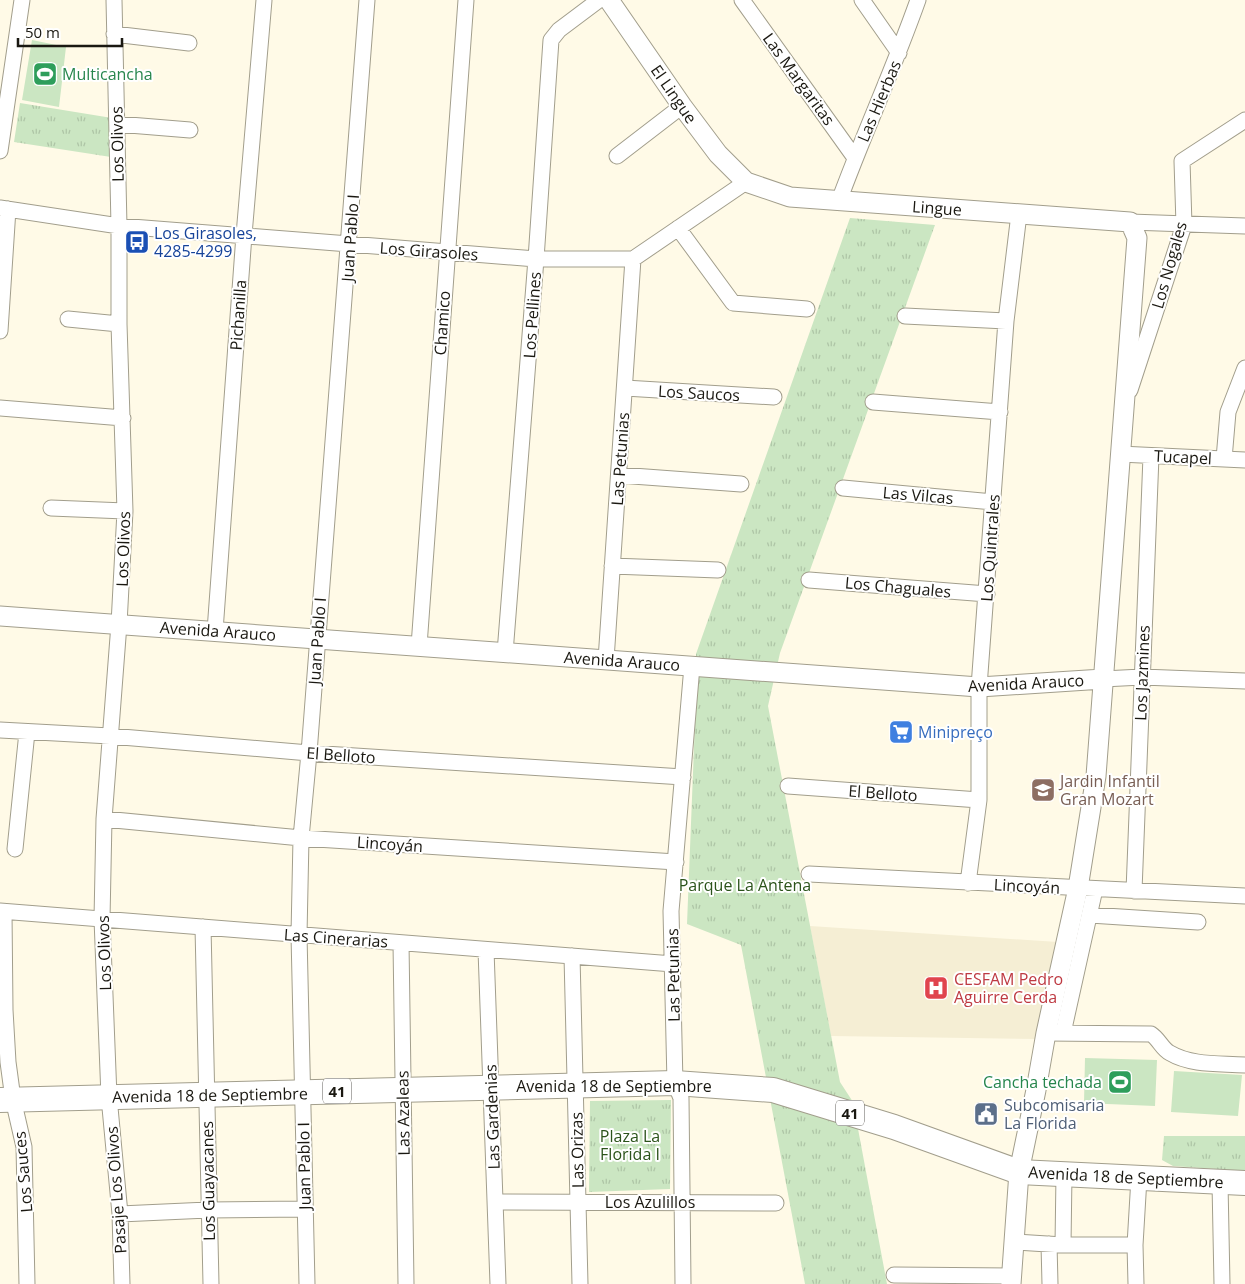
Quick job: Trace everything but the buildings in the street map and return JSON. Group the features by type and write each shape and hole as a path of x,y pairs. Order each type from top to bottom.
{"main road":[{"name":"Avenida 18 de Septiembre","path":"7,1100 675,1083 773,1090 894,1127 1019,1172 1245,1183"}],"street":[{"path":"0,151 22,0"},
{"name":"Los Olivos","path":"109,1097 102,919 104,819 119,624 125,512 119,324 119,226 114,0"},
{"name":"Pichanilla","path":"215,631 244,235 264,0"},
{"name":"Juan Pablo I","path":"307,1284 299,935 300,838 309,753 367,0"},
{"name":"Chamico","path":"419,646 466,0"},
{"name":"Los Pellines","path":"505,653 536,259 550,40 559,30 599,0"},
{"name":"El Lingue","path":"609,0 682,106 718,154 746,182"},
{"name":"Las Margaritas","path":"742,0 855,158"},
{"path":"862,0 899,53"},
{"name":"Las Hierbas","path":"839,201 899,53 918,0"},
{"path":"114,34 189,43"},
{"path":"617,156 682,106"},
{"name":"Los Nogales","path":"1124,408 1184,225 1182,161 1245,120"},
{"path":"117,124 190,130"},
{"path":"633,259 746,182"},
{"name":"Lingue","path":"746,182 790,197 1020,214 1132,227 1184,225 1245,226"},
{"path":"0,331 4,208"},
{"name":"Los Girasoles","path":"4,208 119,226 536,259 633,259"},
{"name":"Los Quintrales","path":"968,883 978,800 979,687 1006,322 1020,214"},
{"name":"Los Nogales","path":"1011,1280 1019,1172 1036,1090 1054,1033 1087,888 1137,238 1132,227"},
{"path":"678,228 733,303 807,310"},
{"name":"Las Petunias","path":"606,660 633,259"},
{"path":"905,316 1006,322"},
{"path":"68,319 119,324"},
{"path":"1224,459 1228,412 1245,368"},
{"name":"Los Saucos","path":"625,388 774,397"},
{"path":"873,402 1000,412"},
{"path":"0,408 123,418"},
{"name":"Tucapel","path":"1120,454 1245,460"},
{"name":"Los Jazmines","path":"1134,890 1150,456"},
{"path":"619,475 741,484"},
{"name":"Las Vilcas","path":"843,488 993,502"},
{"path":"51,508 125,512"},
{"path":"612,566 718,570"},
{"name":"Los Chaguales","path":"809,580 987,594"},
{"name":"Avenida Arauco","path":"0,616 979,687 1142,677 1245,681"},
{"name":"Las Petunias","path":"683,1284 681,1098 675,1083 671,911 692,666"},
{"name":"El Belloto","path":"0,730 110,736 309,753 683,777"},
{"path":"15,849 27,732"},
{"name":"El Belloto","path":"788,786 978,800"},
{"name":"Lincoyán","path":"104,819 300,838 676,862"},
{"name":"Lincoyán","path":"810,874 1245,896"},
{"path":"1087,888 1090,915 1054,1033 1151,1034 1165,1050 1184,1060 1245,1065"},
{"name":"Las Cinerarias","path":"2,912 672,964"},
{"name":"Los Sauces","path":"2,912 8,1062 7,1100 24,1147 27,1284"},
{"path":"1090,915 1198,922"},
{"name":"Los Guayacanes","path":"202,927 210,1284"},
{"name":"Las Azaleas","path":"401,943 406,1284"},
{"name":"Las Gardenias","path":"486,950 498,1284"},
{"name":"Las Orizas","path":"572,956 580,1284"},
{"name":"Pasaje Los Olivos","path":"109,1097 120,1214 122,1284"},
{"path":"1050,1284 1064,1174"},
{"path":"1136,1284 1135,1245 1139,1178"},
{"path":"1220,1182 1222,1284"},
{"name":"Los Azulillos","path":"495,1202 776,1202"},
{"path":"120,1214 208,1210 305,1209"},
{"path":"1015,1242 1056,1245 1135,1245"},
{"path":"894,1275 1011,1280"}],"shaded area":[{"name":"CESFAM Pedro Aguirre Cerda","path":"810,926 1058,942 1039,1039 831,1036"}],"green space":[{"name":"Multicancha","path":"32,40 66,47 59,107 22,100"},
{"path":"20,103 112,118 111,157 14,142"},
{"name":"Parque La Antena","path":"850,218 935,225 780,653 768,706 840,1082 853,1102 887,1284 805,1284 741,945 687,924 696,654"},
{"name":"Cancha techada","path":"1085,1058 1157,1060 1155,1106 1084,1103"},
{"path":"1174,1071 1242,1075 1238,1116 1171,1112"},
{"name":"Plaza La Florida I","path":"671,1100 670,1189 589,1192 590,1101"},
{"path":"1164,1136 1245,1136 1245,1171 1173,1166 1162,1160"}],"place":[{"name":"Multicancha","path":"45,74"},
{"name":"Los Girasoles, 4285-4299","path":"137,242"},
{"name":"Minipreço","path":"901,732"},
{"name":"Jardin Infantil Gran Mozart","path":"1043,790"},
{"name":"CESFAM Pedro Aguirre Cerda","path":"936,988"},
{"name":"Cancha techada","path":"1120,1082"},
{"name":"Subcomisaria La Florida","path":"986,1114"}]}
